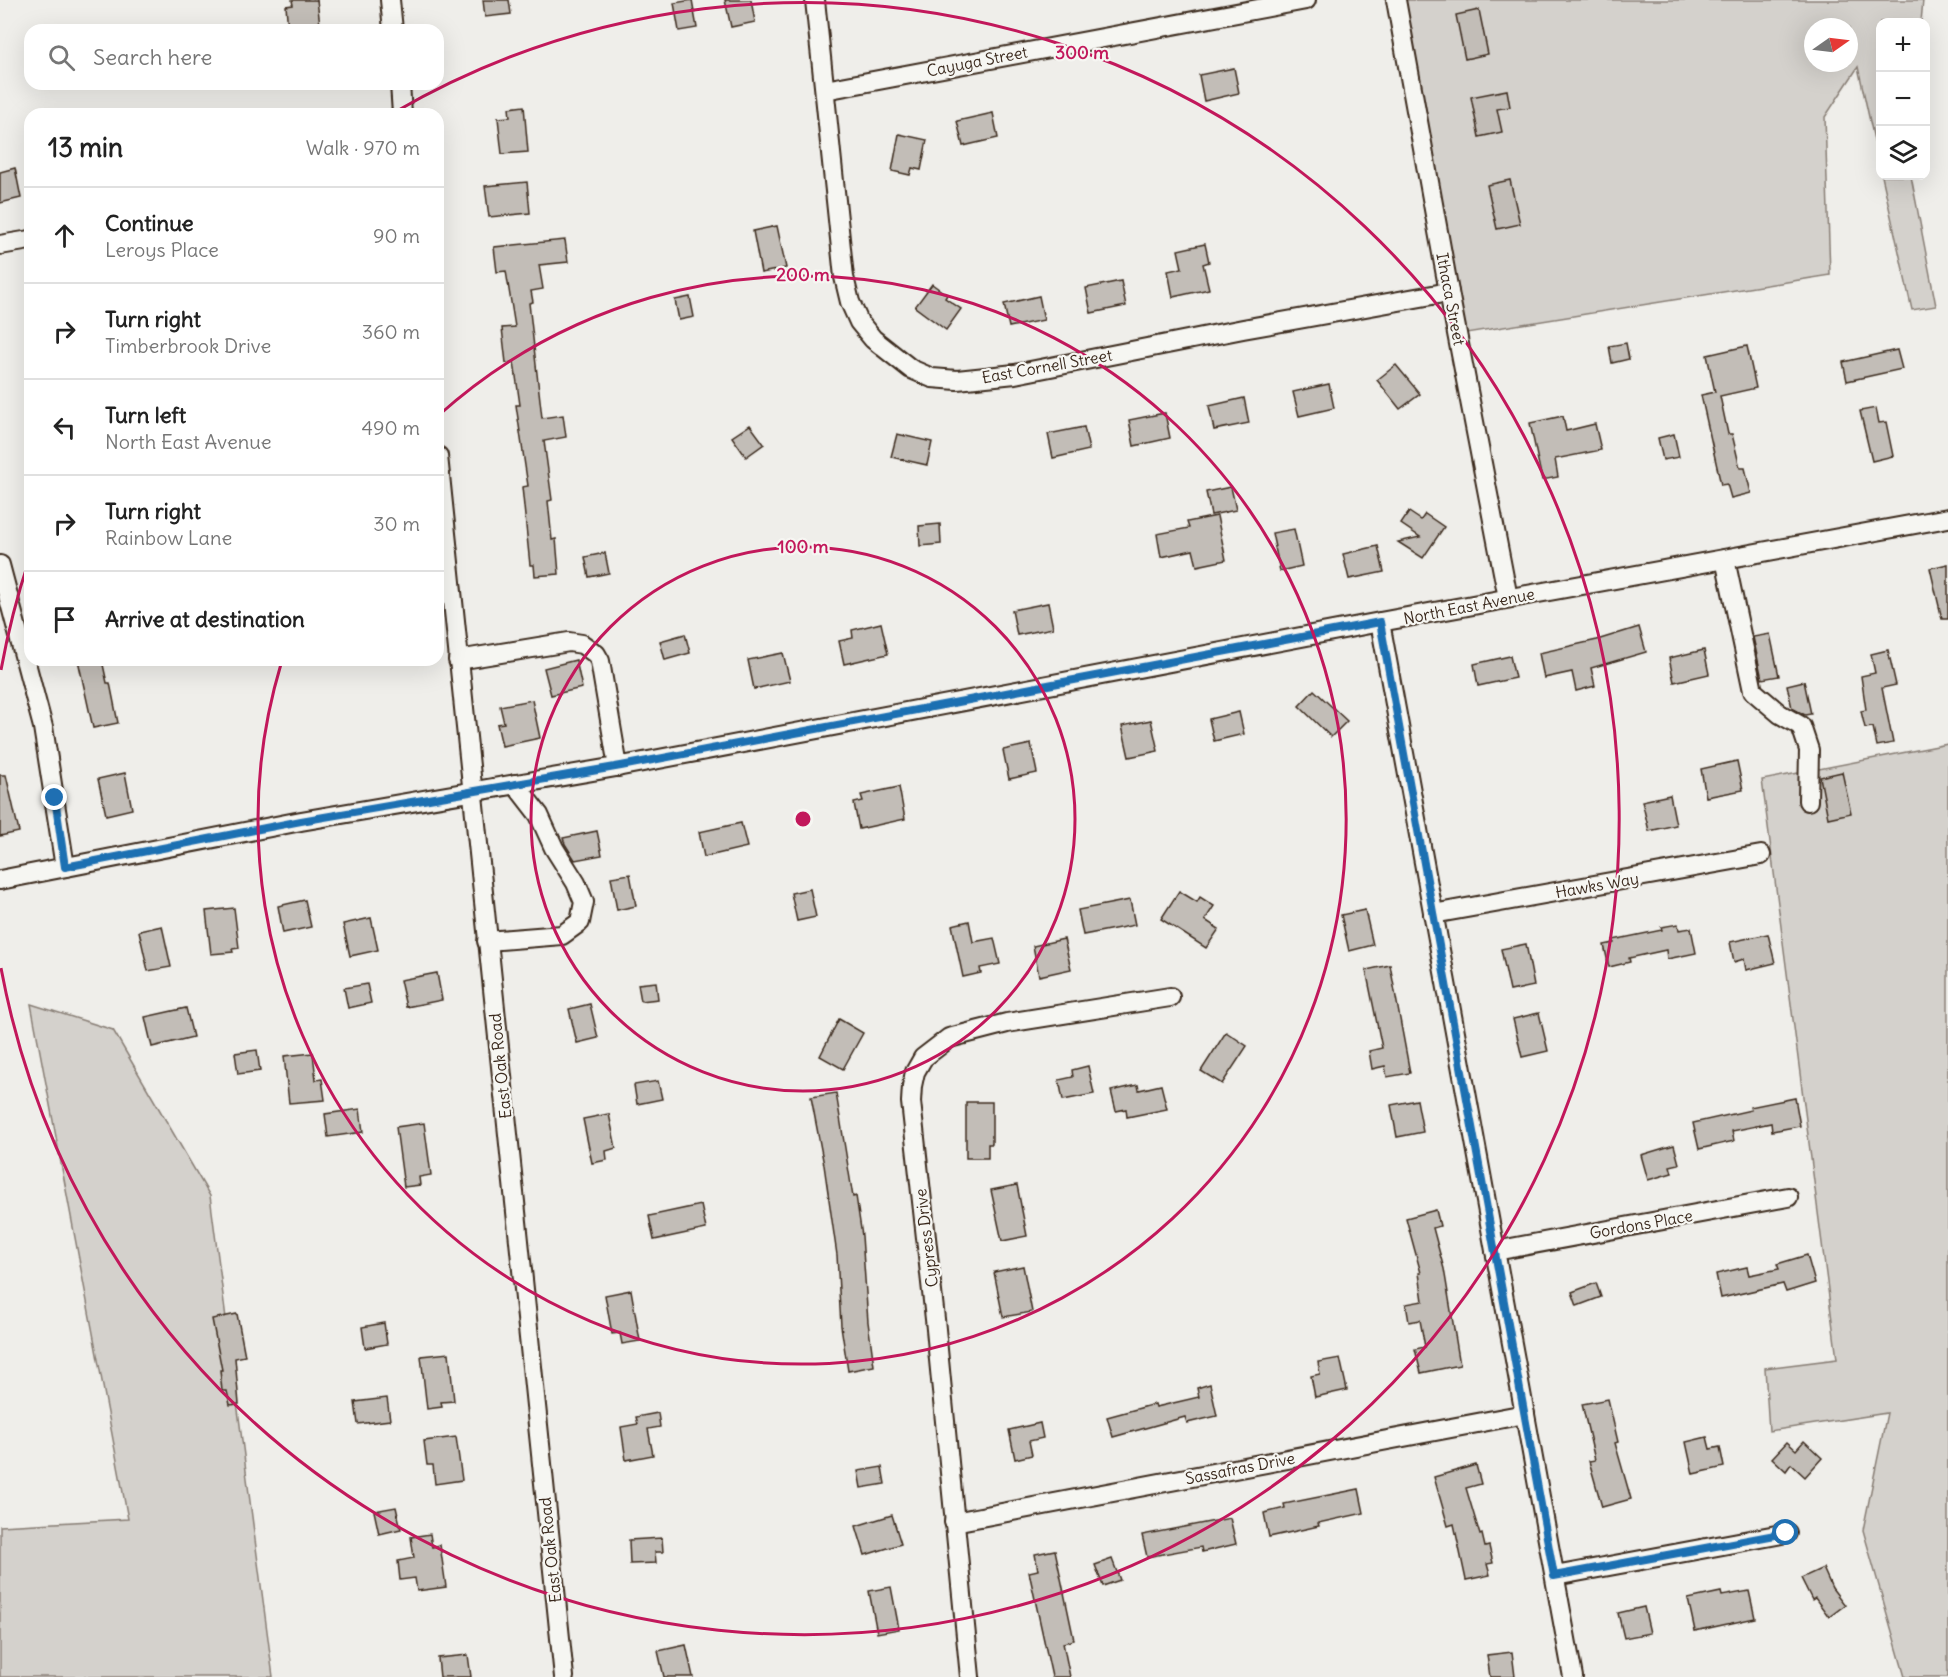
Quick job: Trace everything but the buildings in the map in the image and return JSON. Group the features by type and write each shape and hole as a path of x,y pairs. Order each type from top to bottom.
{"street":[{"path":"390,0 392,24"},
{"name":"East Cornell Street","path":"815,0 844,277 850,302 860,322 873,339 911,369 932,378 957,380 1015,374 1243,329 1449,292"},
{"name":"Cayuga Street","path":"825,90 1306,0"},
{"name":"Ithaca Street","path":"1396,0 1508,598"},
{"path":"400,90 402,108"},
{"path":"0,245 24,241"},
{"name":"East Oak Road","path":"444,517 564,1677"},
{"name":"North East Avenue","path":"0,880 301,821 618,767 1508,598 1948,518"},
{"path":"1725,559 1752,691 1780,714 1801,726 1809,750 1808,801"},
{"path":"0,565 24,653"},
{"path":"1380,622 1573,1677"},
{"path":"458,660 569,642 577,642 589,649 600,661 618,767"},
{"path":"27,666 44,727 65,867"},
{"path":"487,941 562,935 580,922 584,902 576,883 554,848 539,815 515,784"},
{"name":"Hawks Way","path":"1433,914 1761,855"},
{"name":"Cypress Drive","path":"970,1677 936,1319 911,1102 915,1072 923,1058 949,1038 968,1032 1007,1023 1170,997"},
{"name":"Gordons Place","path":"1495,1251 1788,1197"},
{"name":"Sassafras Drive","path":"954,1522 1525,1414"},
{"path":"1554,1576 1786,1533"}],"shaded area":[{"path":"1396,0 1923,0 1921,18 1876,18 1876,149 1858,67 1858,18 1804,18 1804,72 1855,72 1825,117 1830,275 1460,334"},
{"path":"1883,180 1912,180 1936,306 1912,310"},
{"path":"1948,744 1948,1677 1905,1677 1863,1530 1887,1413 1769,1431 1765,1368 1837,1359 1762,780"},
{"path":"31,1004 113,1030 210,1196 273,1677 0,1677 0,1526 128,1519"}],"route":[{"path":"55,798 65,867 301,821 621,766 1380,622 1554,1576 1786,1533"}]}
